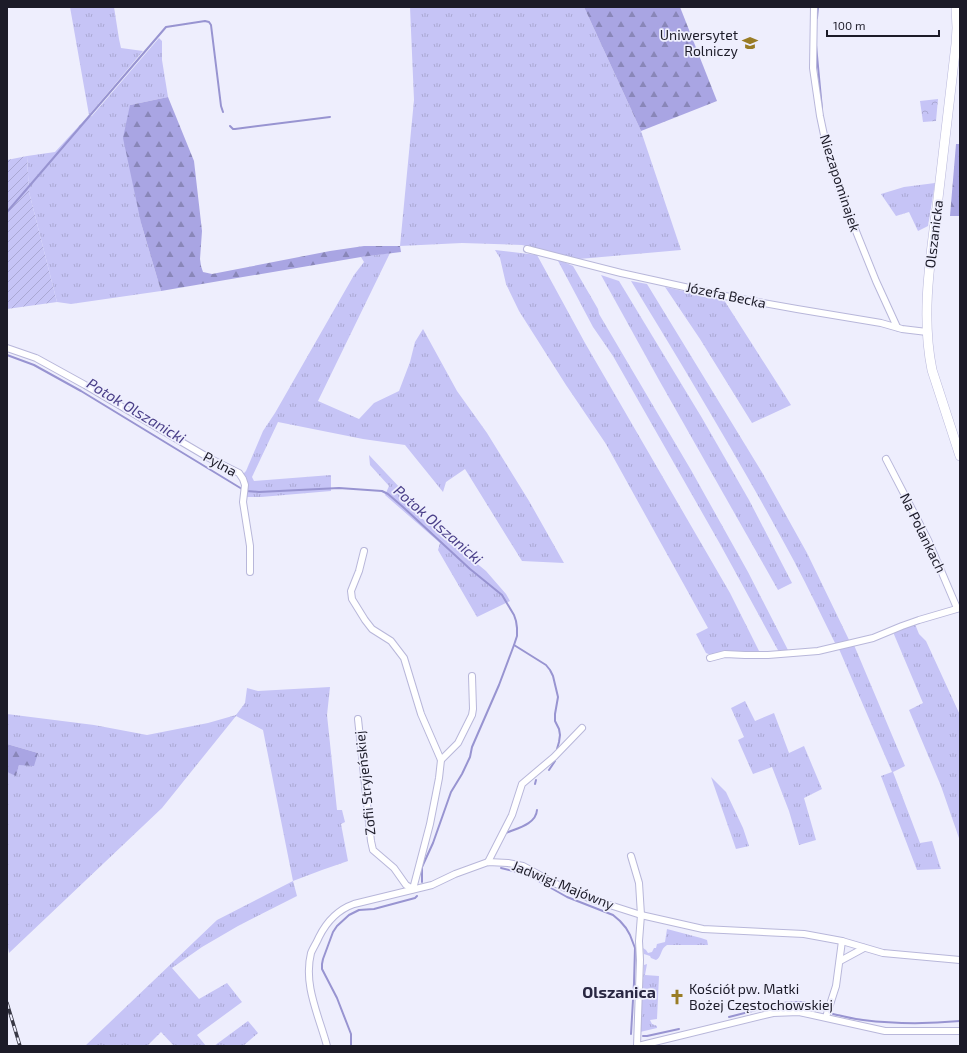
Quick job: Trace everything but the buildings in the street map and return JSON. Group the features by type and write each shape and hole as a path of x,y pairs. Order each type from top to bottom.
{"street":[{"name":"Niezapominajek","path":"814,7 813,68 820,116 828,154 843,199 876,281 897,327"},
{"name":"Olszanicka","path":"956,7 956,44 927,298 927,332 932,370 960,456"},
{"name":"Józefa Becka","path":"527,249 622,273 722,295 797,310 927,332"},
{"name":"Pylna","path":"7,348 36,358 209,458 239,473 245,485 243,502 250,546 250,572"},
{"name":"Na Polankach","path":"886,459 928,540 958,608"},
{"path":"364,551 359,571 351,591 352,599 364,620 372,629 391,641 404,658 421,714 441,760 430,824 412,889"},
{"path":"710,658 725,654 768,655 818,651 873,638 908,624 958,608"},
{"path":"441,760 458,743 472,715 472,676"},
{"name":"Zofii Stryjeńskiej","path":"358,719 373,850 394,868 406,885 412,889"},
{"path":"488,862 512,815 522,784 554,757 582,728"},
{"path":"631,856 639,883 641,915 639,940 640,960 637,1046 773,1013 799,1012 885,1031 960,1031"},
{"name":"Jadwigi Majówny","path":"327,1046 310,990 308,972 312,953 323,928 344,908 432,885 455,874 488,862 508,863 523,866 570,890 641,915 703,929 804,934 842,941 883,954 960,960"},
{"path":"826,1017 836,986 842,941"},
{"path":"840,961 864,948"}],"green space":[{"path":"70,7 114,7 121,48 143,51 89,115"},
{"path":"410,7 584,7 641,131 681,250 579,259 522,245 462,243 400,246 414,100"},
{"path":"584,7 680,7 717,101 641,131"},
{"path":"159,38 162,41 162,60 168,97 130,105 141,223 161,291 71,304 57,302 29,192 27,156 55,152 89,115 91,117"},
{"path":"168,97 194,161 202,231 200,259 203,272 212,274 330,251 364,246 400,246 401,252 361,257 161,291 141,223 123,138 130,105"},
{"path":"938,99 936,121 923,122 920,101"},
{"path":"956,144 960,144 960,216 950,216"},
{"path":"27,156 29,192 57,302 7,309 7,160"},
{"path":"935,183 928,226 918,231 909,212 896,216 881,194 904,187"},
{"path":"495,250 537,255 585,343 730,593 760,653 711,655 706,653 696,634 708,628 606,444 519,311 506,284 500,258"},
{"path":"390,253 318,401 359,419 374,403 399,391 410,362 415,342 423,329 457,391 487,433 529,501 564,563 522,561 465,469 446,482 443,492 405,445 363,439 278,422 252,477 254,481 331,475 331,491 247,497 248,484 243,474 246,471 263,431 275,413 354,275 364,262 361,257"},
{"path":"557,259 573,266 598,309 599,314 691,470 748,572 789,652 779,652 720,544 613,356 593,327"},
{"path":"601,275 619,281 702,418 749,500 792,583 778,590"},
{"path":"631,281 647,284 763,474 807,553 850,642 836,645 775,525 694,385"},
{"path":"665,287 724,300 791,405 752,423 700,339"},
{"path":"369,455 418,507 413,511 486,571 506,594 510,601 477,617 438,550 440,543 385,495 389,486 370,465"},
{"path":"915,624 919,634 926,641 960,715 960,841 941,786 909,710 923,703 893,632"},
{"path":"854,645 905,766 893,772 920,843 932,841 941,869 917,870 881,776 892,772 839,649"},
{"path":"330,687 327,715 337,810 342,810 345,822 341,824 348,861 293,881 263,730 236,716 162,808 9,953 7,942 7,772 16,775 19,765 38,753 7,744 7,714 94,725 147,735 208,723 236,715 245,703 247,688 258,691"},
{"path":"745,701 755,721 774,713 789,753 804,746 822,789 804,798 816,840 799,845 789,811 772,767 753,774 738,740 744,737 731,708"},
{"path":"7,744 38,753 34,766 19,765 16,776 7,772"},
{"path":"711,777 726,792 743,828 749,846 736,849"},
{"path":"293,881 297,896 238,926 202,947 172,968 199,999 227,983 242,1002 197,1035 206,1046 174,1046 161,1032 147,1046 85,1046 217,920"},
{"path":"667,929 707,940 708,945 667,945 656,960 644,954 643,948 648,953 652,952 654,948 656,948 657,944 665,942"},
{"path":"647,964 645,975 659,976 657,1019 650,1020 652,1024 657,1026 657,1028 640,1032 644,965"},
{"path":"248,1021 258,1033 243,1046 214,1046"}],"waterway":[{"path":"817,18 818,7"},
{"path":"7,212 166,27 205,21 209,22 211,25 223,112"},
{"path":"816,45 822,109"},
{"path":"230,126 235,129 330,117"},
{"name":"Potok Olszanicki","path":"7,355 34,365 81,391 242,489"},
{"name":"Potok Olszanicki","path":"246,491 259,492 339,488 382,491 388,494 470,569 502,595 514,615 517,628 517,636 514,645 499,685 472,747 470,757 451,792 433,843 422,867 422,882"},
{"path":"514,645 546,665 553,676 558,697 555,721 560,735 557,749"},
{"path":"549,770 555,761"},
{"path":"535,784 536,780"},
{"path":"506,833 526,825 536,815 537,810"},
{"path":"501,868 526,874 567,897 613,915 626,928 635,948 631,1034"},
{"name":"Potok Olszanicki","path":"351,1046 351,1034 337,998 322,969 323,959 333,932 349,915 359,910 374,909 415,898 417,896"},
{"path":"729,1017 783,1003 795,1002 803,1002 825,1010"},
{"path":"833,1014 859,1020 899,1023 936,1023 960,1021"},
{"path":"643,1036 679,1029"}],"railway":[{"path":"7,1003 20,1046"}],"place":[{"name":"Uniwersytet Rolniczy","path":"750,43"},
{"name":"Kościół pw. Matki Bożej Częstochowskiej","path":"677,997"}],"district":[{"name":"Olszanica","path":"619,992"}]}
